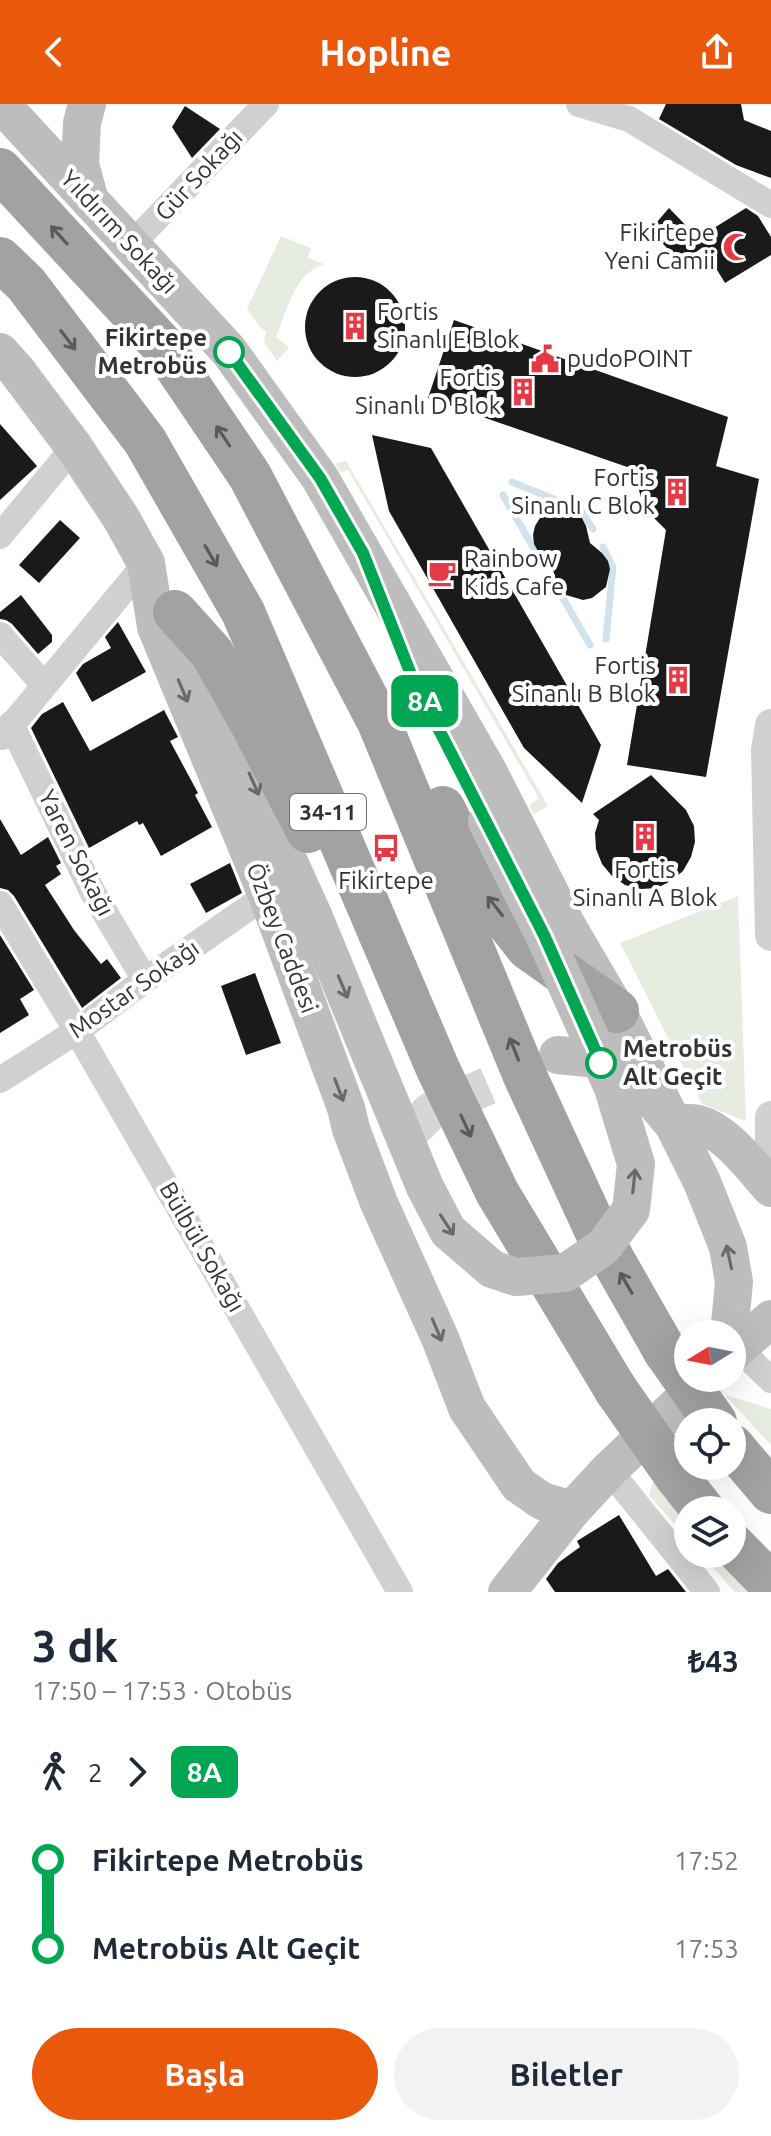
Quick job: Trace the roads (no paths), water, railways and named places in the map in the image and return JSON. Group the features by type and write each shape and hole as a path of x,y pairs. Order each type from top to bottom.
{"highway":[{"path":"0,170 161,344 250,476 391,705 487,896 528,948 617,1011"},
{"name":"34-11","path":"0,259 26,284 145,441 243,612 438,1069 497,1192 616,1390 690,1494"},
{"path":"250,476 379,722 525,1076 596,1230 665,1351 705,1408"},
{"path":"175,612 212,653 289,794 391,1004 438,1069"},
{"path":"746,1463 771,1492"},
{"path":"746,1558 771,1584"}],"main road":[{"name":"Yıldırım Sokağı","path":"1,104 229,351 320,478 488,771 566,924 617,1011 661,1097 702,1182 728,1247 734,1282 733,1320"},
{"path":"87,104 82,123 80,164 90,201"},
{"name":"Özbey Caddesi","path":"6,371 74,447 121,518 146,563 156,627 267,895 387,1220 440,1338 467,1408 519,1485 542,1501 572,1510"},
{"path":"146,563 175,612 313,915 425,1187 448,1231 492,1269 516,1277 565,1273 603,1247 631,1210 636,1164 613,1088 544,935 412,677 363,553"},
{"path":"558,1055 597,1059 635,1079 672,1123 698,1124 718,1135 771,1188"},
{"path":"387,1220 390,1174 408,1134"},
{"path":"746,1336 771,1319"},
{"path":"507,1592 572,1510 609,1470 691,1392"},
{"path":"495,1592 526,1551 529,1507 519,1485"}],"street":[{"name":"Gür Sokağı","path":"131,245 266,104"},
{"path":"579,104 629,119 771,205"},
{"path":"0,536 74,447"},
{"path":"6,732 146,563"},
{"path":"0,635 44,685"},
{"path":"771,725 767,750 771,935"},
{"name":"Yaren Sokağı","path":"6,732 92,891 145,980"},
{"name":"Mostar Sokağı","path":"0,1080 77,1031 267,895"},
{"name":"Bülbül Sokağı","path":"0,904 77,1031 400,1592"},
{"path":"771,1117 771,1188"},
{"path":"746,1357 771,1380"},
{"path":"609,1470 707,1592"}],"waterway":[{"path":"512,482 581,510 593,529"},
{"path":"503,495 537,554"},
{"path":"603,547 613,567 606,639"},
{"path":"553,581 590,645"}],"tunnel":[{"path":"408,1134 431,1111 548,1059"}],"place":[{"name":"Fikirtepe Yeni Camii","path":"737,247"},
{"name":"Fortis Sinanlı E Blok","path":"355,326"},
{"name":"Fikirtepe Metrobüs","path":"229,352"},
{"name":"pudoPOINT","path":"545,359"},
{"name":"Fortis Sinanlı D Blok","path":"523,392"},
{"name":"Fortis Sinanlı C Blok","path":"677,492"},
{"name":"Rainbow Kids Cafe","path":"442,573"},
{"name":"Fortis Sinanlı B Blok","path":"678,680"},
{"name":"Fortis Sinanlı A Blok","path":"645,837"},
{"name":"Fikirtepe","path":"386,848"},
{"name":"Metrobüs Alt Geçit","path":"601,1063"}]}
